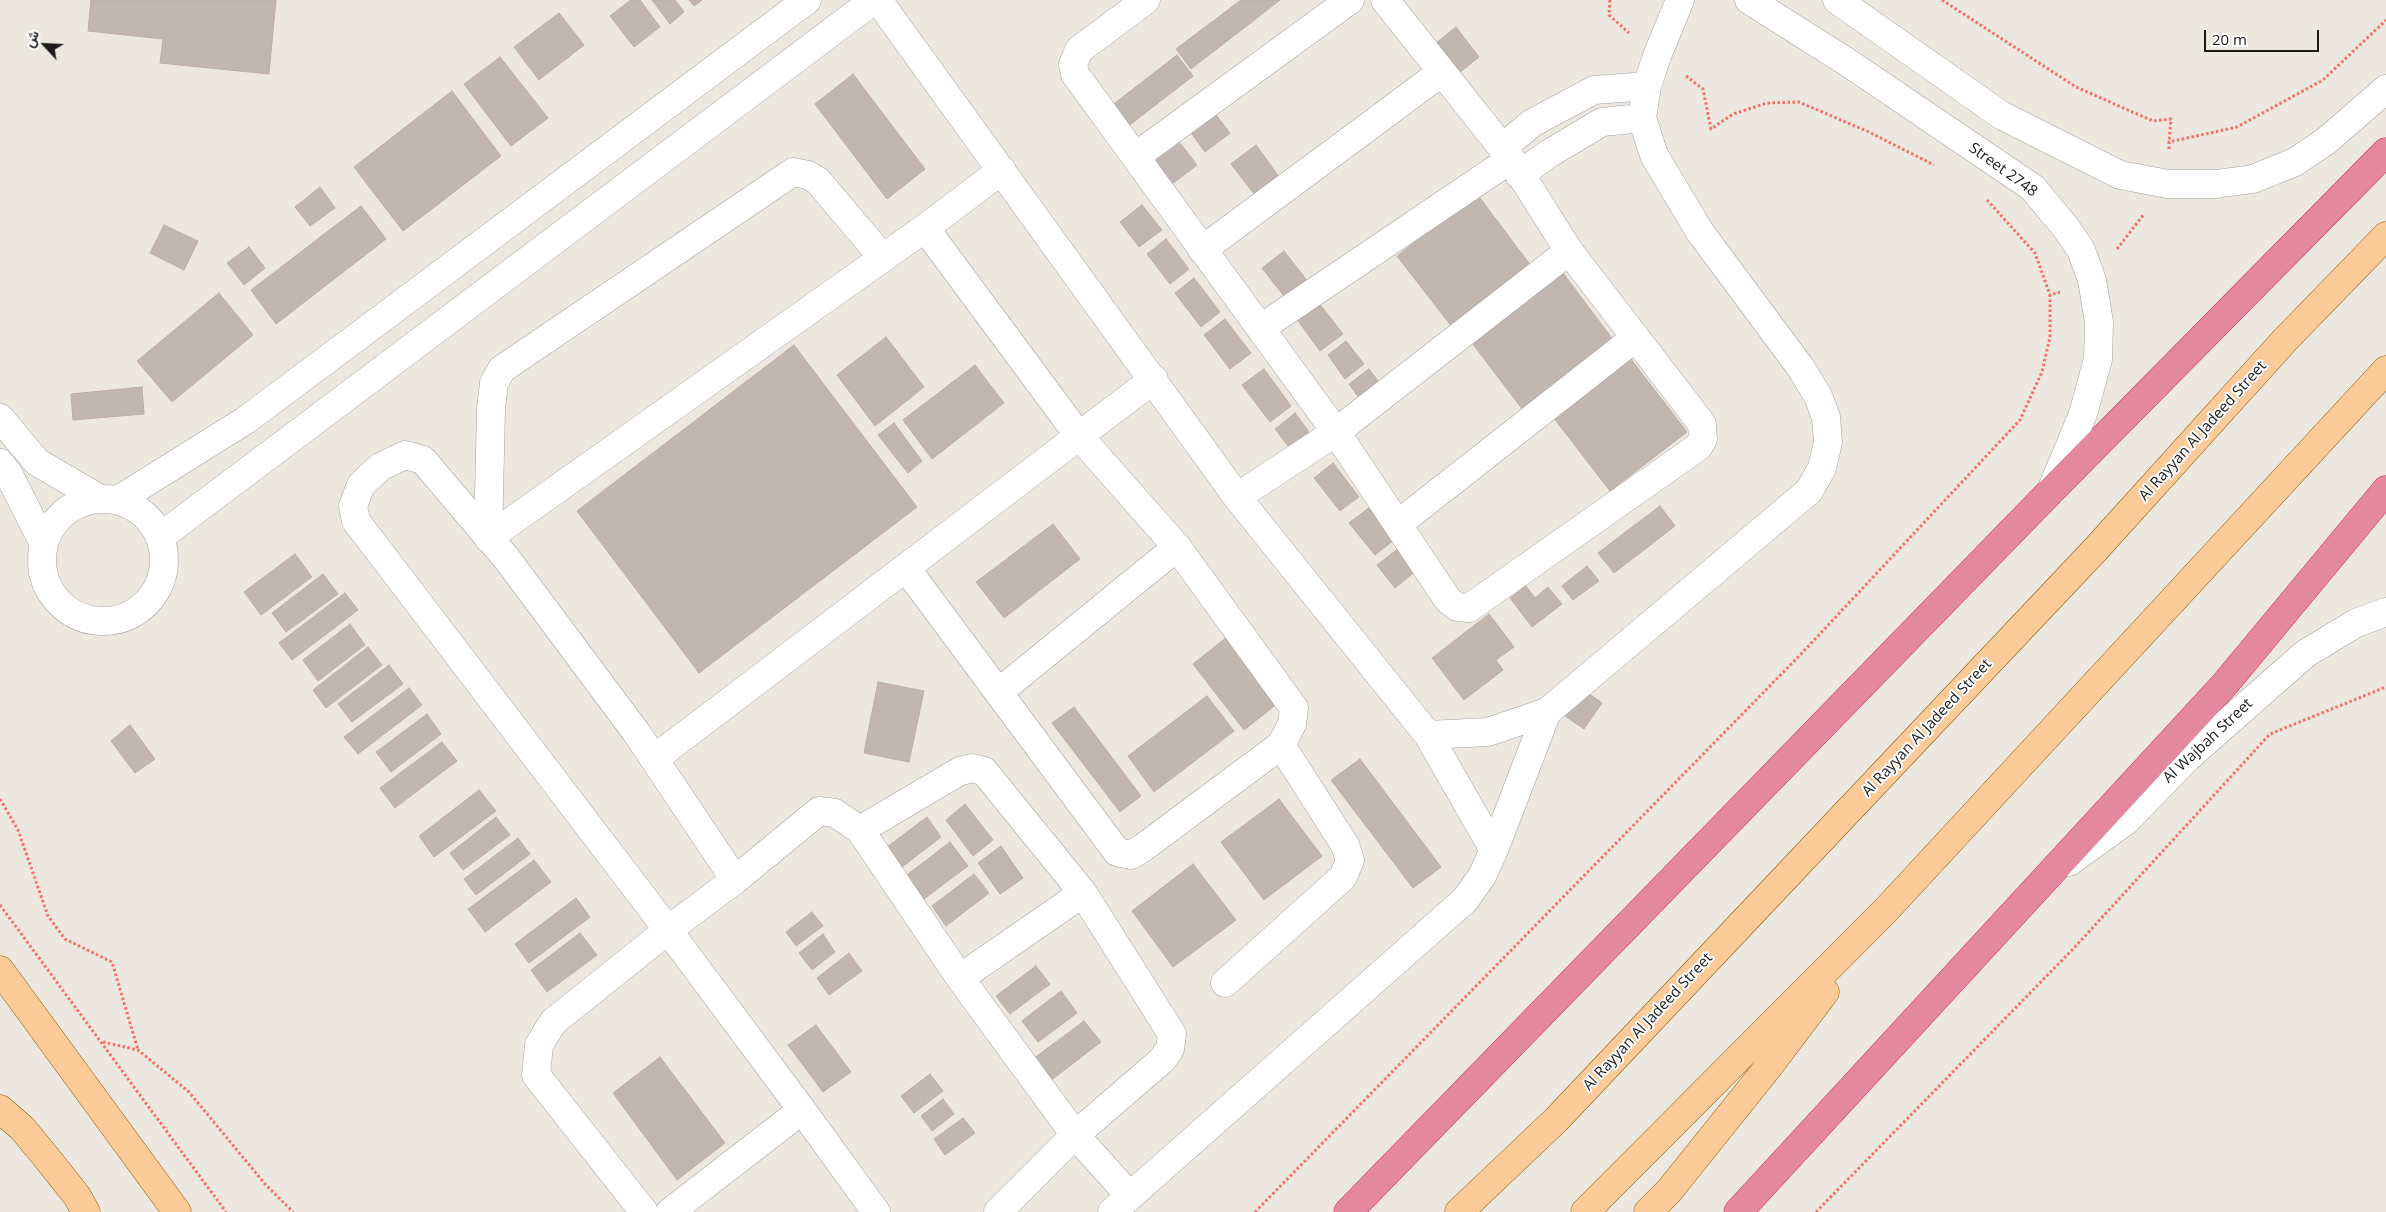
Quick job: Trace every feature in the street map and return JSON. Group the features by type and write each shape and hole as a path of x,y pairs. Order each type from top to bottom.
{"highway":[{"path":"1348,1212 2050,492 2386,152"},
{"path":"1738,1212 2225,684 2386,490"}],"main road":[{"name":"Al Rayyan Al Jadeed Street","path":"1459,1212 1556,1120 2095,550 2285,340 2386,236"},
{"path":"1585,1212 1886,910 2386,370"},
{"path":"1648,1212 1668,1191 1766,1070 1886,910"},
{"path":"0,970 177,1212"},
{"path":"0,1109 22,1128 77,1196 86,1212"}],"street":[{"path":"160,538 874,0"},
{"path":"878,0 1154,379 1237,497 1428,735 1494,850"},
{"path":"1146,0 1079,50 1073,64 1075,74 1336,432 1448,600 1458,607 1469,608 1698,447 1703,439 1702,424 1569,251 1511,161 1385,0"},
{"path":"1136,156 1350,0"},
{"path":"1428,735 1488,732 1547,712 1809,491 1822,468 1828,442 1826,417 1818,396 1801,368 1700,232 1654,155 1642,118 1647,86 1680,0"},
{"name":"Street 2748","path":"1749,0 1847,62 2033,188 2066,228 2081,250 2092,280 2099,322 2098,359 2083,414 2050,492"},
{"path":"1837,0 2001,115 2120,175 2168,184 2216,184 2253,179 2294,162 2326,141 2386,89"},
{"path":"0,418 37,462 109,500 136,508 150,521 160,538 164,556 162,575 154,593 141,607 124,616 106,621 87,619 69,611 55,598 46,582 42,563 44,544 52,526 64,513 81,503 109,500 246,420 805,1"},
{"path":"1202,250 1442,72"},
{"path":"1511,161 1532,123 1594,90 1647,86"},
{"path":"1261,328 1511,161 1550,153 1602,122 1642,118"},
{"path":"488,538 925,228 1002,170"},
{"path":"488,538 491,409 494,383 502,369 793,172 808,175 818,181 882,258"},
{"path":"906,568 1117,852 1131,855 1144,848 1281,745 1292,724 1294,708 1177,547 1079,436 925,228"},
{"path":"1237,497 1336,432 1569,251"},
{"path":"1398,524 1635,338"},
{"path":"654,760 1154,379"},
{"path":"735,880 636,732 507,559 423,460 405,455 380,467 361,485 353,506 356,521 668,930 876,1212"},
{"path":"0,463 8,473 44,544"},
{"path":"999,692 1177,547"},
{"name":"Al Wajbah Street","path":"2040,884 2126,821 2187,758 2305,654 2356,624 2386,612"},
{"path":"644,1212 536,1075 538,1045 553,1022 668,930 735,880 819,811 835,814 860,830 960,978 1075,1135 1121,1204 1465,900 1482,876 1494,850 1547,712"},
{"path":"1225,983 1343,878 1350,860 1345,845 1281,745"},
{"path":"860,830 960,771 973,768 984,770 1083,893 1172,1034 1170,1049 1161,1061 1075,1135 998,1212"},
{"path":"960,978 1083,893"},
{"path":"670,1212 802,1110"}],"path":[{"path":"1610,0 1609,15 1657,56 1704,89 1711,129 1733,114 1767,103 1799,102 1869,132 1938,167"},
{"path":"1942,0 2076,88 2153,121 2171,119 2168,184 2092,280 2050,295"},
{"path":"2169,142 2237,127 2323,80 2386,20"},
{"path":"1255,1212 1795,660 2020,420 2042,372 2050,337 2050,295 2035,253 1985,198"},
{"path":"1816,1212 2074,948 2270,734 2386,687"},
{"path":"0,799 18,830 48,916 65,939 112,962 138,1050"},
{"path":"0,905 226,1212"},
{"path":"102,1042 138,1050 189,1092 265,1184 293,1212"}],"building":[{"path":"91,0 276,0 269,74 160,63 163,39 88,31"},
{"path":"631,0 640,0 660,27 634,47 610,16"},
{"path":"652,0 675,0 684,12 670,24"},
{"path":"689,0 702,0 694,6"},
{"path":"1241,0 1280,0 1191,69 1176,49"},
{"path":"559,13 584,45 539,80 514,47"},
{"path":"1456,27 1479,57 1459,73 1436,43"},
{"path":"1177,55 1193,76 1122,131 1106,110"},
{"path":"500,57 548,118 511,146 464,84"},
{"path":"853,74 925,169 887,199 815,104"},
{"path":"452,91 501,156 403,231 354,167"},
{"path":"1213,111 1230,133 1205,152 1189,130"},
{"path":"1180,143 1197,165 1172,184 1155,161"},
{"path":"1256,145 1282,181 1258,199 1231,164"},
{"path":"320,187 335,208 310,226 295,207"},
{"path":"1477,194 1531,266 1452,327 1397,256"},
{"path":"1142,205 1162,230 1139,247 1120,222"},
{"path":"361,206 386,239 276,324 251,290"},
{"path":"164,225 198,241 184,270 150,253"},
{"path":"1166,239 1189,269 1170,284 1147,254"},
{"path":"249,247 265,268 244,285 227,263"},
{"path":"1284,251 1309,283 1287,300 1262,268"},
{"path":"1560,269 1614,341 1523,410 1469,339"},
{"path":"1194,278 1220,312 1201,327 1175,293"},
{"path":"219,293 253,335 172,402 137,361"},
{"path":"1315,298 1343,334 1320,351 1294,315"},
{"path":"1225,319 1251,353 1230,369 1204,335"},
{"path":"886,337 924,387 875,426 837,375"},
{"path":"1346,341 1364,364 1345,379 1328,355"},
{"path":"794,345 917,507 699,673 577,511"},
{"path":"1627,354 1687,432 1610,491 1550,413"},
{"path":"975,365 1004,403 932,459 903,420"},
{"path":"1264,369 1291,406 1270,422 1242,385"},
{"path":"1369,369 1385,390 1364,405 1349,384"},
{"path":"142,387 144,414 73,420 71,394"},
{"path":"1295,413 1312,436 1292,451 1275,429"},
{"path":"894,423 922,461 908,473 878,435"},
{"path":"1333,463 1359,497 1340,511 1314,478"},
{"path":"1660,506 1675,526 1614,573 1598,553"},
{"path":"1370,507 1394,540 1375,555 1349,523"},
{"path":"1053,524 1080,559 1004,618 976,582"},
{"path":"1399,548 1417,570 1395,588 1377,565"},
{"path":"295,554 312,577 261,615 244,592"},
{"path":"1587,566 1599,581 1573,600 1562,586"},
{"path":"323,574 338,594 286,632 272,613"},
{"path":"1526,586 1535,598 1548,587 1562,604 1532,627 1510,598"},
{"path":"345,593 358,610 292,660 279,643"},
{"path":"1489,614 1514,647 1496,660 1503,670 1464,700 1432,658"},
{"path":"350,624 365,645 318,681 303,660"},
{"path":"1227,637 1277,704 1244,730 1193,664"},
{"path":"368,647 382,665 326,708 313,690"},
{"path":"389,665 403,684 352,722 338,704"},
{"path":"878,682 924,691 909,762 864,753"},
{"path":"409,688 422,705 358,754 344,737"},
{"path":"1584,690 1602,703 1584,729 1565,716"},
{"path":"1207,696 1234,731 1154,792 1128,756"},
{"path":"1074,707 1141,796 1120,812 1052,723"},
{"path":"427,714 441,734 391,772 376,752"},
{"path":"130,725 155,759 135,773 111,741"},
{"path":"442,742 457,761 395,808 380,788"},
{"path":"1360,759 1441,867 1413,888 1331,780"},
{"path":"479,790 496,811 434,857 419,836"},
{"path":"1279,799 1322,856 1264,900 1221,842"},
{"path":"965,804 993,840 973,856 946,820"},
{"path":"496,817 510,835 463,870 450,853"},
{"path":"927,817 941,837 902,867 887,847"},
{"path":"518,838 530,854 476,895 464,879"},
{"path":"950,842 968,866 924,899 907,875"},
{"path":"1001,846 1023,878 1000,894 978,863"},
{"path":"534,860 551,882 485,932 468,909"},
{"path":"1193,864 1236,920 1173,967 1132,911"},
{"path":"974,874 989,893 946,926 932,906"},
{"path":"576,898 590,917 529,963 515,944"},
{"path":"812,912 823,926 796,946 786,932"},
{"path":"580,933 597,955 547,992 531,970"},
{"path":"823,934 835,952 812,970 799,953"},
{"path":"849,953 862,971 829,995 817,978"},
{"path":"1036,966 1050,984 1010,1014 996,996"},
{"path":"1061,991 1077,1013 1038,1042 1022,1021"},
{"path":"1084,1021 1101,1042 1050,1081 1033,1059"},
{"path":"816,1025 851,1072 823,1092 788,1045"},
{"path":"660,1057 725,1143 677,1180 613,1093"},
{"path":"930,1074 943,1091 914,1113 901,1096"},
{"path":"943,1099 954,1114 932,1131 921,1116"},
{"path":"963,1118 975,1133 945,1155 934,1139"}]}
